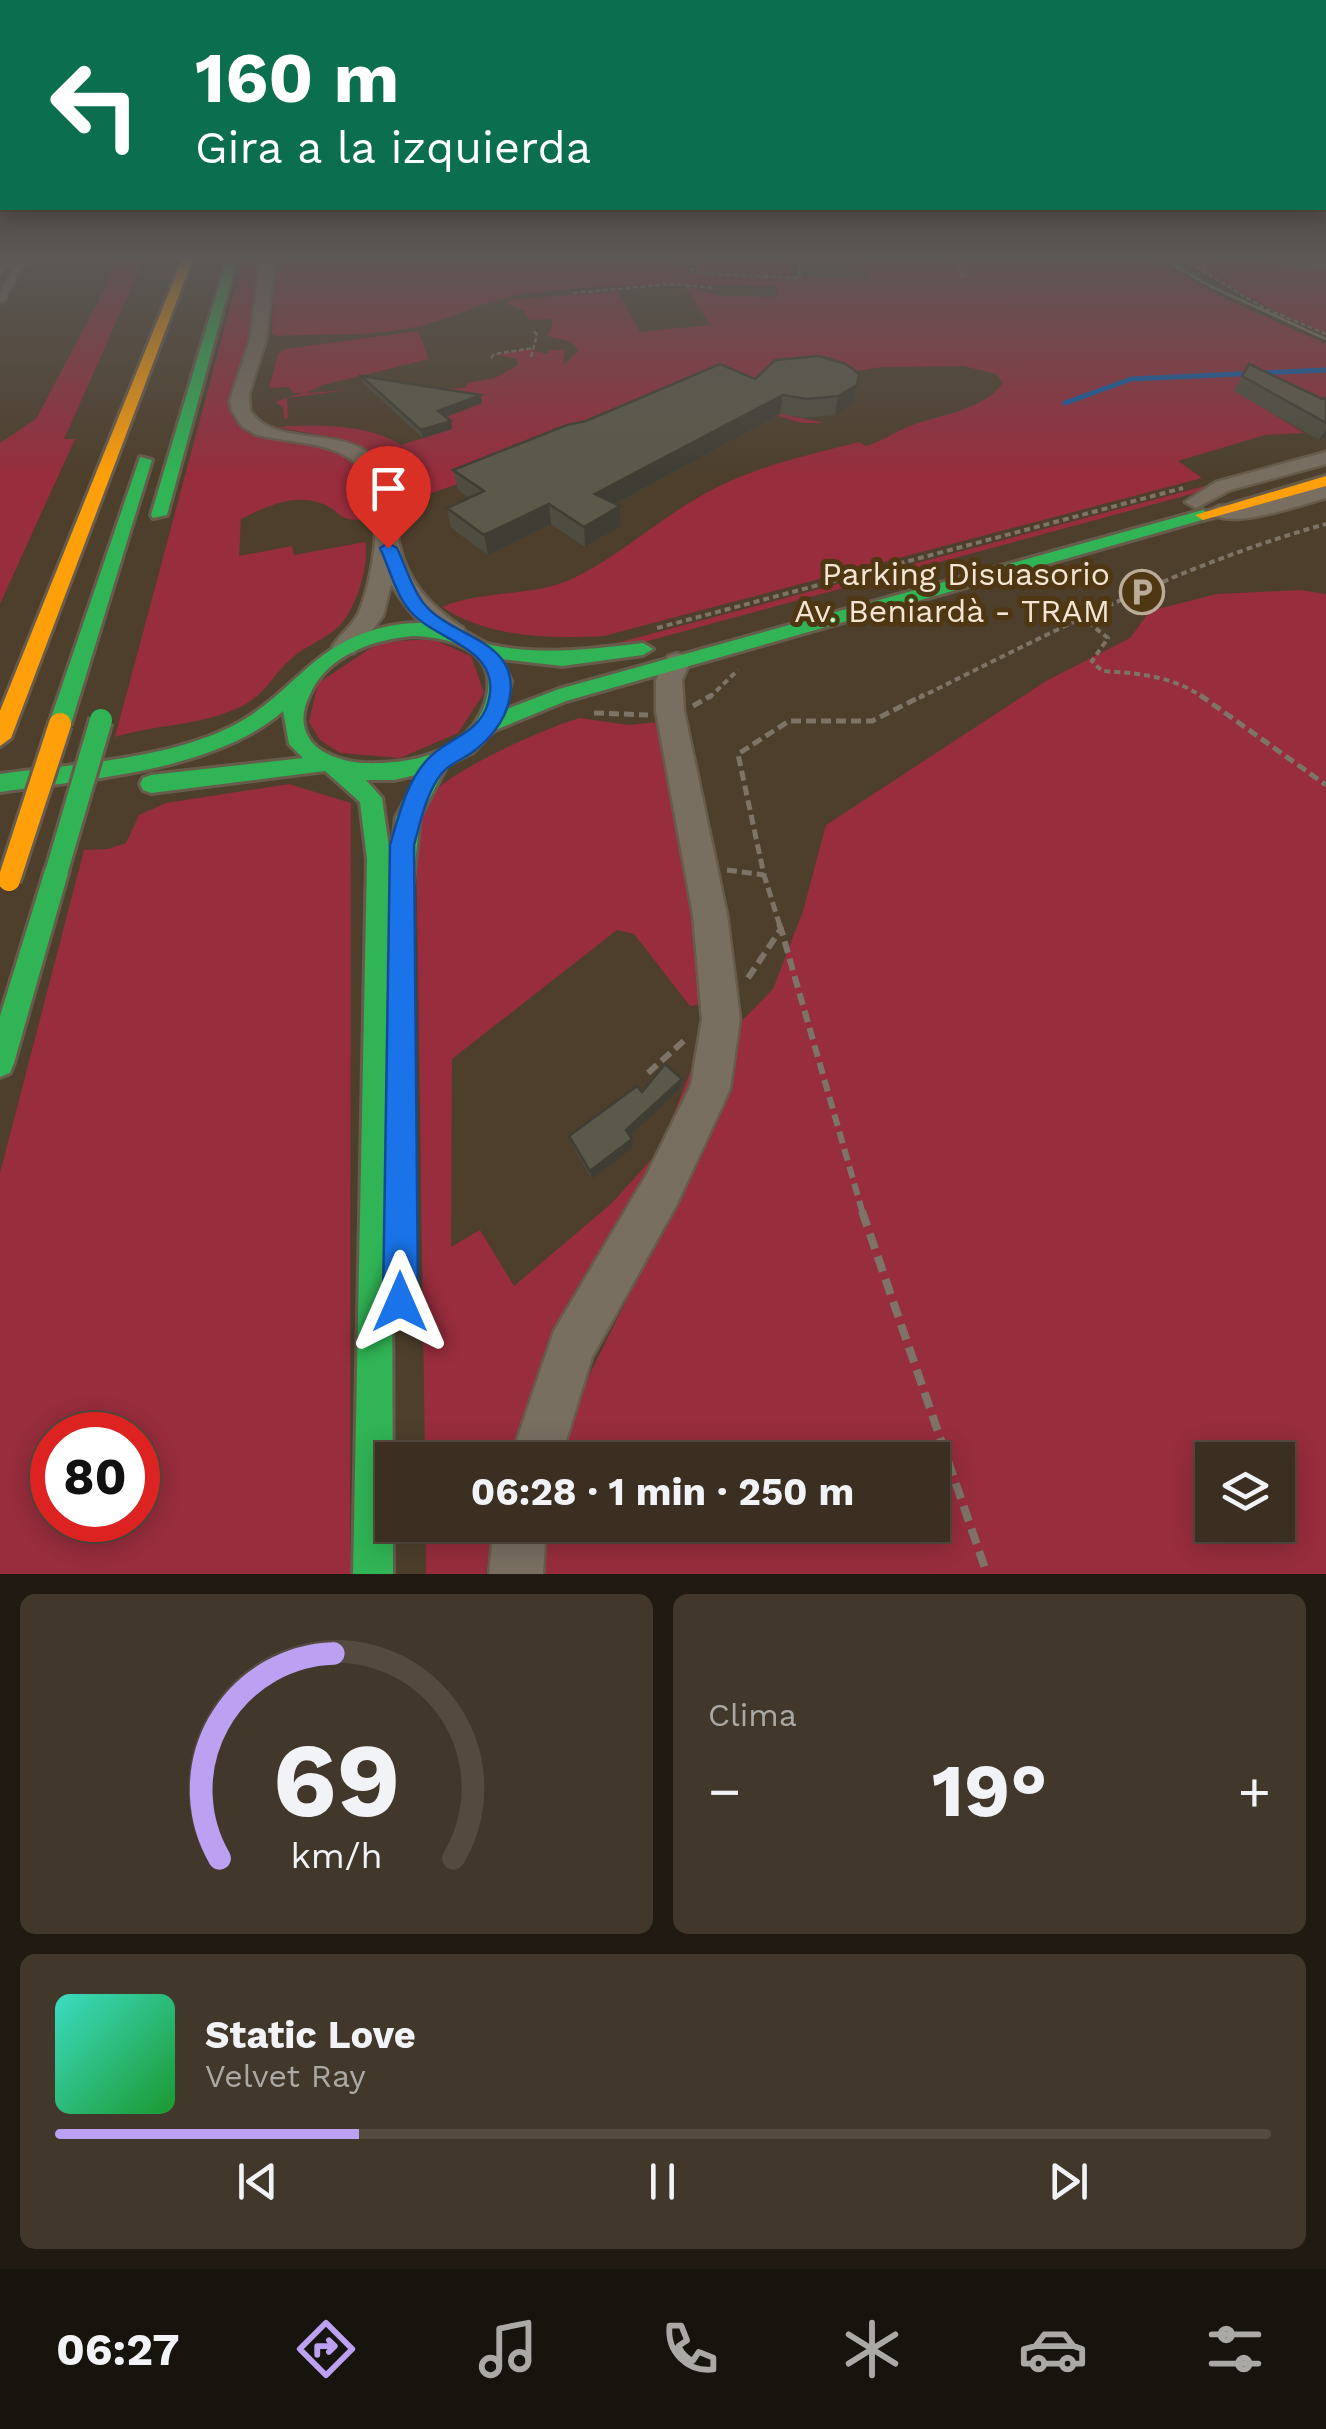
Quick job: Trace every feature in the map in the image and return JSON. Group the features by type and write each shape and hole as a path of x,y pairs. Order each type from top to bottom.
{"main road":[{"path":"124,356 136,328"},
{"path":"0,736 160,328"},
{"path":"180,355 189,328"},
{"path":"155,528 213,328"},
{"path":"0,907 152,439"},
{"path":"0,784 105,768 234,734 274,712 310,675 346,647 400,630 454,634 485,651 549,659 624,653 1326,467"},
{"path":"488,725 559,696 1201,499 1326,481"},
{"path":"0,806 331,768 372,776 405,773 437,763 466,746 488,725 498,705 502,685 497,666 485,651"},
{"path":"310,675 297,693 291,713 293,732 303,750 371,798 380,859 373,1574"},
{"path":"0,1063 104,710"},
{"path":"400,1163 402,845 418,792 437,763"}],"street":[{"path":"260,328 238,406 244,419 260,430 342,446 365,460 380,484 388,548 409,598 454,634"},
{"path":"1201,499 1222,486 1326,458"},
{"path":"1201,499 1261,509 1326,491"},
{"path":"346,647 370,616 388,548"},
{"path":"541,1442 571,1348 662,1189 710,1089 721,1019 707,898 670,711 669,680 678,662"},
{"path":"624,679 645,687 670,711"},
{"path":"516,1574 519,1542"}],"path":[{"path":"531,358 537,334 533,330"},
{"path":"492,358 494,354 534,348"},
{"path":"645,632 1201,499"},
{"path":"987,1574 864,1217 764,875 738,754 790,721 872,721 964,678 1080,616 1251,546 1326,524"},
{"path":"1080,616 1108,638 1092,661 1102,672 1148,674 1190,688 1326,786"},
{"path":"721,1019 780,929"}],"shaded area":[{"path":"84,328 113,328 64,439 75,439 0,604 0,443 36,419"},
{"path":"224,328 251,328 229,411 258,434 315,445 349,458 364,478 374,519 345,518 326,505 307,500 278,503 241,519 239,556 292,546 294,555 365,542 363,575 355,600 344,621 292,658 250,701 227,713 115,737"},
{"path":"272,328 406,328 358,334 272,334"},
{"path":"550,328 638,328 640,332 675,328 1292,328 1326,344 1326,399 1303,392 1249,399 1304,433 1265,435 1178,461 1202,478 604,636 500,631 442,607 560,584 608,559 699,497 737,478 817,452 859,442 872,444 910,426 973,406 1003,383 996,374 963,366 883,367 847,372 774,412 824,423 802,423 764,412 499,469 399,505 389,480 367,451 339,439 277,427 357,429 401,445 451,429 433,413 460,412 472,404 433,389 465,388 468,383 495,378 518,365 517,359 497,355 528,349 547,354 550,350 565,350 563,365 579,350 569,341 547,336"},
{"path":"418,331 429,359 323,385 306,393 348,390 287,398 302,393 293,393 289,387 269,388 278,354 285,349"},
{"path":"287,398 288,418 284,419 283,407 275,402"},
{"path":"1205,486 1210,489 644,642 613,644"},
{"path":"1300,590 1326,594 1326,1574 538,1574 542,1542 950,1542 950,1442 565,1442 582,1389 718,1117 734,1029 773,989 803,911 826,825 1046,681 1130,638 1150,611 1217,594"},
{"path":"432,639 471,656 484,693 458,733 400,758 340,753 320,740 309,722 318,683 380,642"},
{"path":"580,718 629,725 658,722 686,867 702,983 701,1004 690,1006 634,934 617,930 452,1059 451,1247 480,1230 514,1286 612,1203 660,1150 694,1062 691,1093 668,1156 567,1322 517,1442 425,1442 416,838 426,804 443,784 546,730"},
{"path":"289,784 351,803 350,1574 0,1574 0,1173 84,850 126,843 139,815 166,803"},
{"path":"426,1542 491,1542 486,1574 426,1574"}],"building":[{"path":"819,356 846,364 859,374 857,385 838,396 807,399 783,395 595,494 620,506 584,527 549,504 484,535 447,508 484,491 453,470 586,421 720,364 755,379 775,360"},
{"path":"1249,364 1326,398 1326,423 1242,376"},
{"path":"361,376 481,395 438,411 451,421 421,430"},
{"path":"665,1064 682,1079 626,1130 632,1139 590,1171 569,1136 637,1086 642,1092"}],"waterway":[{"path":"1065,403 1131,379 1326,370 1299,371"}],"tram line":[{"path":"1303,328 1326,339"}],"traffic: fast":[{"path":"159,515 212,328"},
{"path":"60,724 145,460"},
{"path":"487,725 559,696 1203,515"},
{"path":"0,783 145,760 229,736 272,709 309,674 336,653 391,632 432,630 469,641 494,664 501,686 490,720 466,746 432,763 394,772 356,771 323,762 300,744 292,717 309,675"},
{"path":"485,651 562,659 643,649"},
{"path":"57,870 101,720"},
{"path":"401,882 408,817 437,763"},
{"path":"151,784 321,764"},
{"path":"341,771 371,798 379,859 373,1574"},
{"path":"0,1063 57,870"}],"traffic: slow":[{"path":"0,738 160,328"},
{"path":"1203,515 1326,481"},
{"path":"9,880 60,724"}],"place":[{"name":"Parking Disuasorio Av. Beniardà - TRAM","path":"1142,592"}],"route":[{"path":"388,548 409,598 432,620 485,651 497,666 502,685 488,725 466,746 437,763 418,792 402,845 400,1302"}]}
